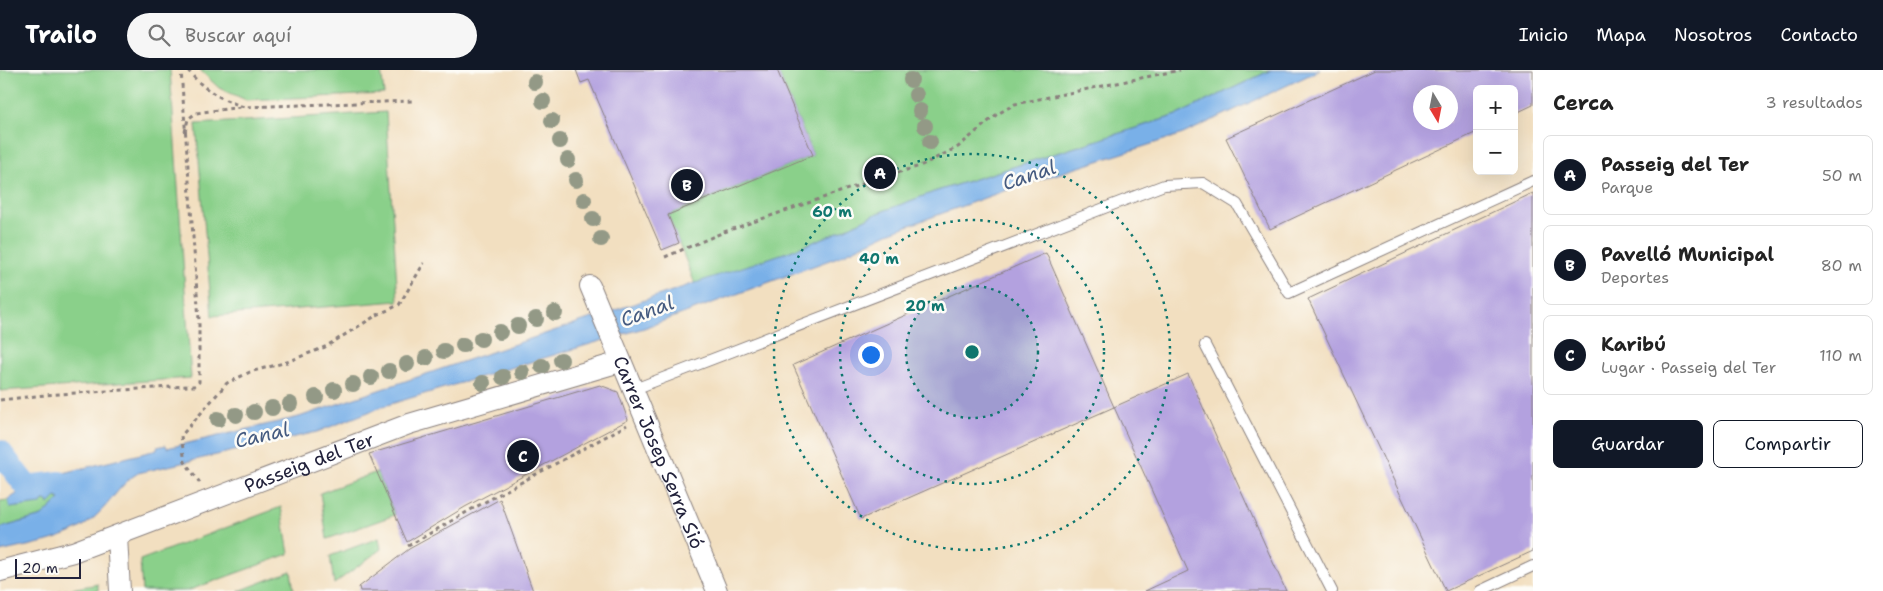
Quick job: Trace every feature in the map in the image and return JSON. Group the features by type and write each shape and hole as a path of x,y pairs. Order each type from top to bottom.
{"street":[{"name":"Carrer Josep Serra Sió","path":"590,286 620,362 717,591"},
{"name":"Passeig del Ter","path":"0,571 73,552 409,424 620,362"},
{"path":"117,536 120,591"}],"lane":[{"path":"632,390 1164,185 1202,183 1237,204 1289,293 1533,181"},
{"path":"1205,345 1332,591"},
{"path":"1480,591 1533,566"}],"path":[{"path":"0,400 45,395 195,386 198,382 199,320 181,70"},
{"path":"188,70 197,81 216,96 244,107"},
{"path":"665,257 724,232 920,166 958,147 996,115 1014,104 1180,70"},
{"path":"185,135 188,119 196,113 244,107 412,102"},
{"path":"185,462 180,436 227,383 250,372 287,362 325,347 377,315 399,305 424,263"},
{"path":"408,546 643,416"}],"green space":[{"path":"0,70 170,70 191,378 0,391"},
{"path":"200,70 381,70 384,94 246,100 219,88"},
{"path":"777,70 1271,70 1177,115 934,192 878,213 796,249 695,284 668,215 813,155"},
{"path":"386,112 398,301 212,316 196,124"},
{"path":"377,472 395,515 327,539 320,493"},
{"path":"55,497 60,499 42,516 0,528 0,501 8,500 10,508 43,501 48,501 49,504"},
{"path":"281,507 289,554 187,591 142,591 140,560"},
{"path":"379,538 381,549 334,584 330,556"},
{"path":"291,571 294,591 239,591"},
{"path":"98,584 98,591 60,591"}],"water":[{"path":"1271,70 1320,70 1183,134 1001,192 888,233 838,257 644,328 384,406 317,432 138,473 122,487 97,515 76,530 52,540 0,552 0,528 42,516 60,499 56,497 49,504 48,501 43,501 41,504 10,508 8,500 45,474 47,477 157,450 157,447 166,445 167,448 299,417 796,249 878,213 934,192 1177,115"}],"building":[{"path":"576,70 777,70 813,155 668,215 679,243 662,250 589,80 581,83"},
{"path":"1375,70 1533,70 1533,105 1518,112 1518,85 1473,85 1473,134 1270,229 1226,138"},
{"path":"1533,193 1533,551 1446,591 1308,299"},
{"path":"1046,253 1114,407 861,519 793,365"},
{"path":"1188,374 1286,591 1145,591 1188,571 1114,407"},
{"path":"600,385 618,392 628,420 465,507 407,542 369,454"},
{"path":"500,499 533,591 360,591 359,587 409,549"}],"waterway":[{"name":"Canal","path":"0,452 27,487 60,483"}],"place":[{"name":"Passeig del Ter","path":"880,173"},
{"name":"Pavelló Municipal","path":"687,185"},
{"name":"Karibú","path":"523,456"}]}
